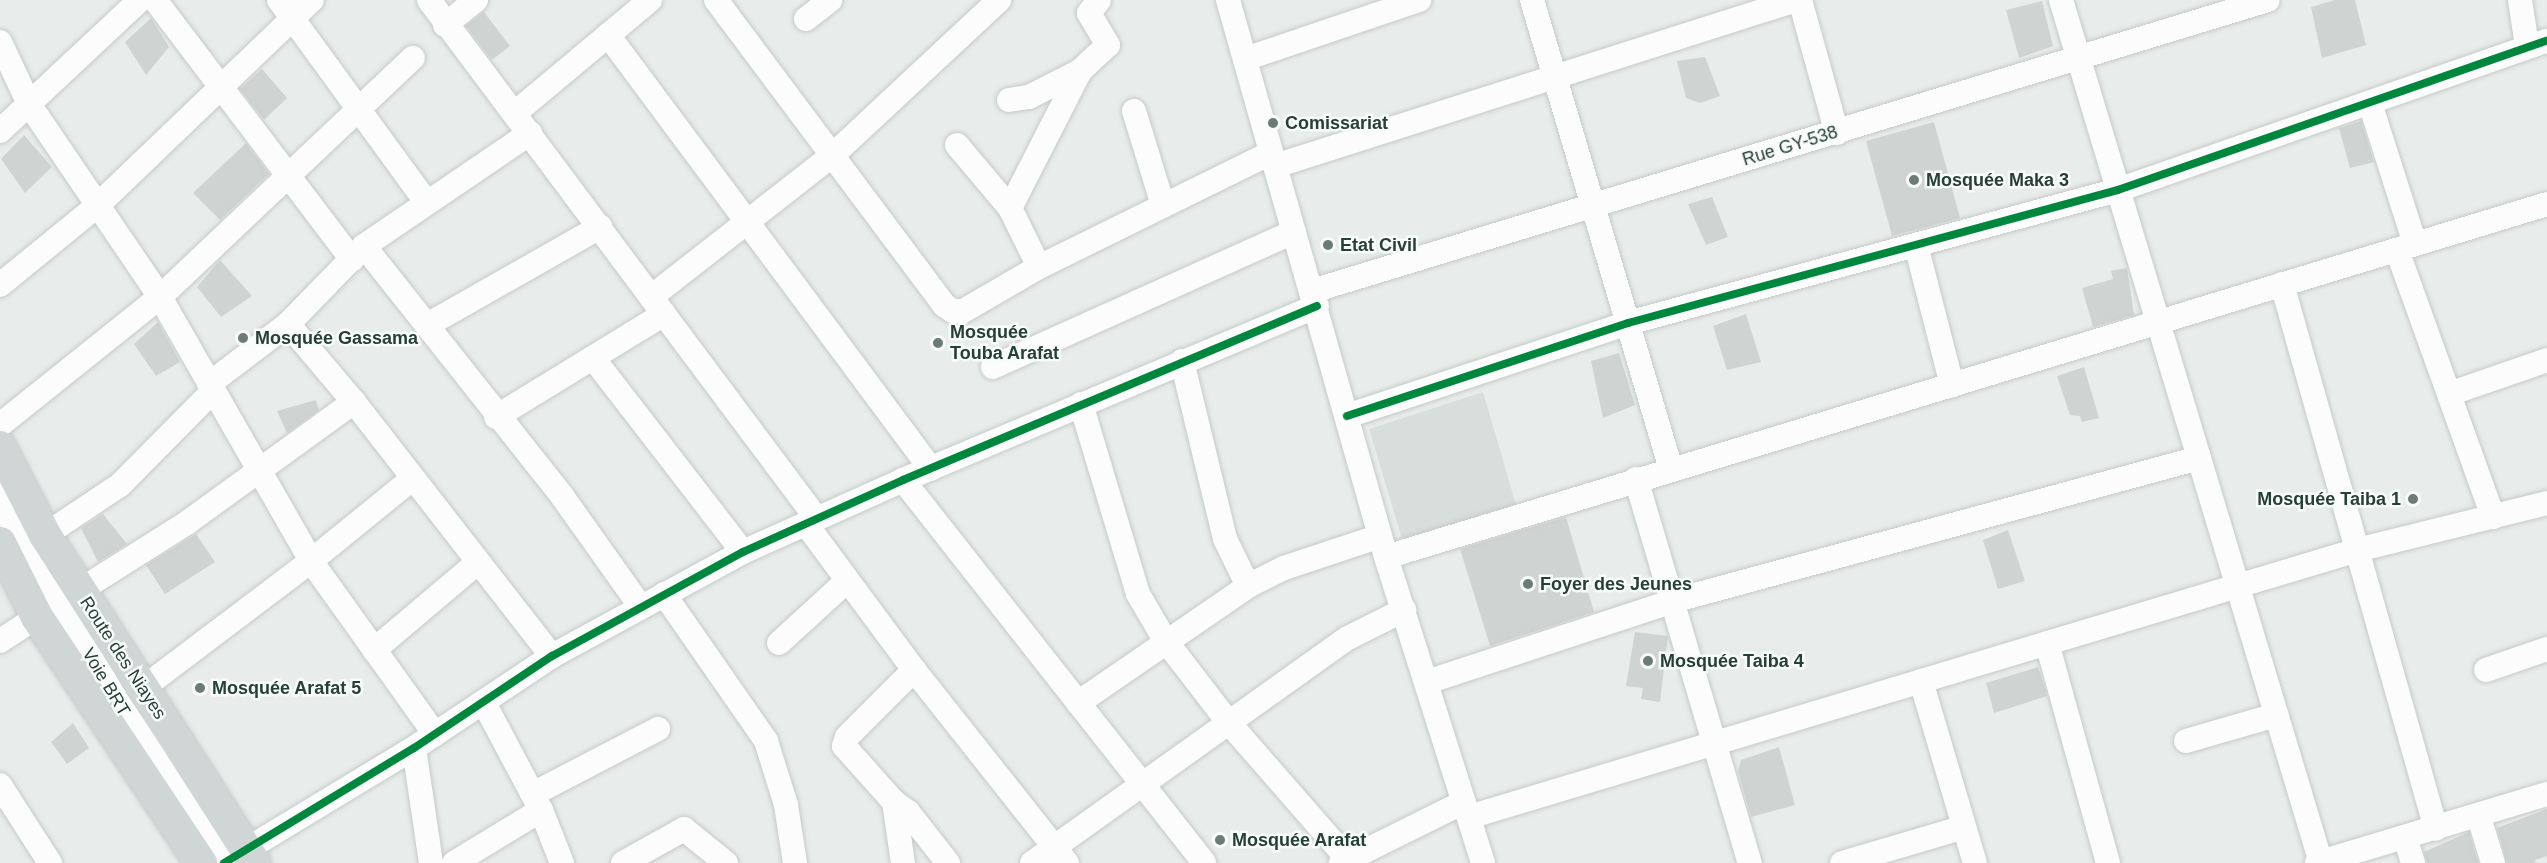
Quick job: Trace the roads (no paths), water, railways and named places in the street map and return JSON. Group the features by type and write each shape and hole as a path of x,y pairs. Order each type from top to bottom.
{"main road":[{"name":"Route des Niayes","path":"0,447 45,535 143,688 235,860"},
{"path":"0,543 37,617 201,863"}],"street":[{"path":"0,131 140,0"},
{"path":"155,0 218,87 288,176 358,253 429,324 496,417 562,496 641,607"},
{"path":"0,285 98,205 218,87 286,9 312,0"},
{"path":"429,0 657,305 812,521 847,581 914,670 1061,855"},
{"path":"446,25 476,0"},
{"path":"514,113 650,0"},
{"path":"716,0 834,154 944,305 953,311 963,311 1039,267 1163,205 1273,160 1555,77 1798,0 1837,133"},
{"path":"806,19 830,0"},
{"path":"496,417 593,358 657,305 747,222 834,154 999,0"},
{"path":"1010,100 1029,97 1080,71 1108,45 1089,13 1099,0"},
{"path":"1228,0 1315,298 1383,546 1483,863"},
{"path":"1245,59 1419,0"},
{"path":"1533,0 1671,470"},
{"path":"2061,0 2320,863 2479,817 2547,794"},
{"name":"Rue GY-538","path":"235,860 484,703 552,656 743,552 903,480 1182,361 1315,298 1593,205 2079,60 2268,0"},
{"path":"1347,416 1628,323 2118,190 2537,44 2520,0"},
{"path":"286,9 427,203"},
{"path":"608,35 930,469"},
{"path":"0,42 29,104 160,297 311,561 435,734"},
{"path":"0,425 160,297 413,58"},
{"path":"1010,208 1080,71"},
{"path":"2370,103 2406,247 2449,394 2493,517"},
{"path":"1134,111 1163,205"},
{"path":"45,535 120,485 211,387 288,324 358,253 530,133"},
{"path":"957,145 1010,208 1039,267"},
{"path":"1078,703 1165,640 1248,586 1284,568 1383,546 1671,470 2547,204"},
{"path":"429,324 600,227"},
{"path":"993,367 1294,232"},
{"path":"1916,245 1952,385"},
{"path":"2282,284 2436,829"},
{"path":"288,324 354,402 552,656"},
{"path":"593,358 743,552"},
{"path":"2449,394 2547,360"},
{"path":"1182,361 1225,539 1248,586"},
{"path":"79,591 188,522 354,402"},
{"path":"1081,404 1138,594 1165,640 1229,723 1346,862 1466,810 1921,681 2357,550 2547,503"},
{"path":"1427,682 1673,601 2199,458"},
{"path":"143,688 311,561 412,479"},
{"path":"1636,479 1750,863"},
{"path":"903,480 1204,863"},
{"name":"Voie BRT","path":"0,493 12,523 115,698 235,860"},
{"path":"374,650 478,562"},
{"path":"779,643 847,581"},
{"path":"664,594 766,741 786,806 795,863"},
{"path":"1032,863 1061,855 1140,783 1348,638 1404,610"},
{"path":"0,642 37,617"},
{"path":"2047,643 2108,863"},
{"path":"2486,670 2547,649"},
{"path":"914,670 847,737 844,746 894,802 908,812 948,863"},
{"path":"1921,681 1975,863"},
{"path":"484,703 537,802 562,863"},
{"path":"2186,741 2276,714"},
{"path":"454,863 537,802 658,729"},
{"path":"414,748 431,863"},
{"path":"0,785 50,863"},
{"path":"894,802 903,863"},
{"path":"2479,817 2493,863"},
{"path":"1842,863 1964,827"},
{"path":"623,863 684,829 718,860"},
{"path":"2405,838 2413,863"}],"place":[{"name":"Comissariat","path":"1273,123"},
{"name":"Mosquée Maka 3","path":"1914,180"},
{"name":"Etat Civil","path":"1328,245"},
{"name":"Mosquée Gassama","path":"243,338"},
{"name":"Mosquée Touba Arafat","path":"938,343"},
{"name":"Mosquée Taiba 1","path":"2413,499"},
{"name":"Foyer des Jeunes","path":"1528,584"},
{"name":"Mosquée Taiba 4","path":"1648,661"},
{"name":"Mosquée Arafat 5","path":"200,688"},
{"name":"Mosquée Arafat","path":"1220,840"}]}
